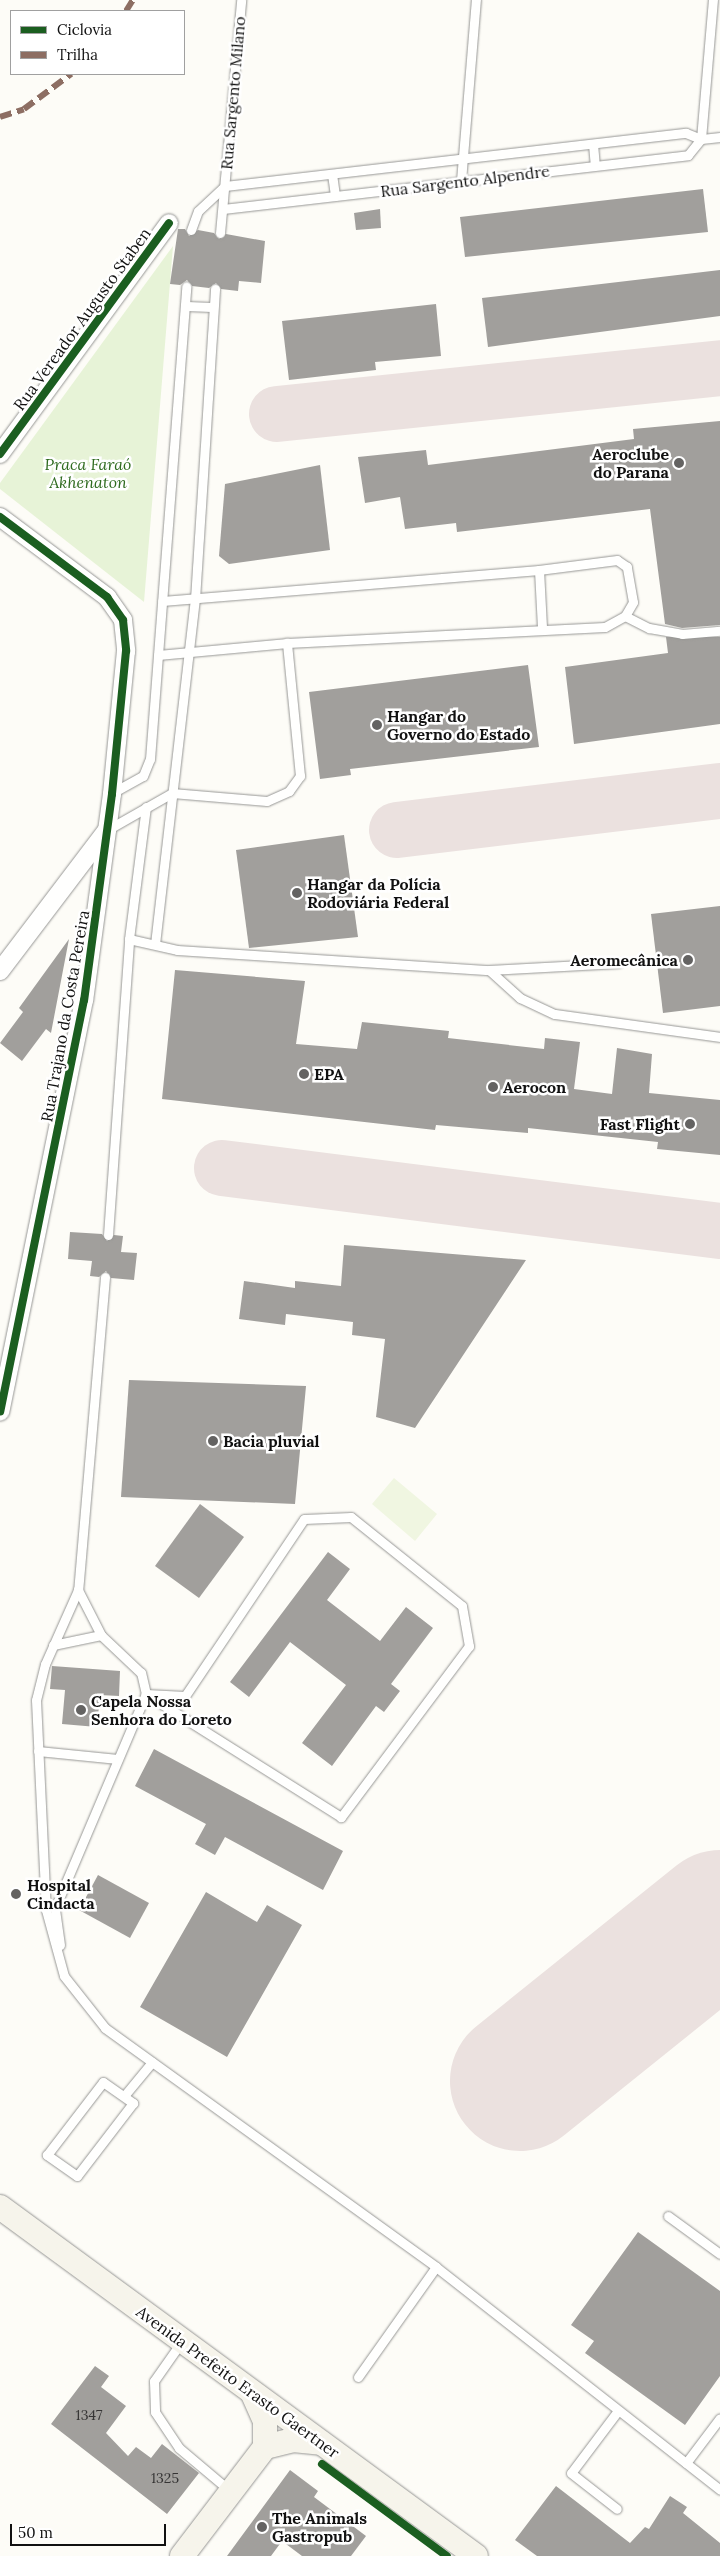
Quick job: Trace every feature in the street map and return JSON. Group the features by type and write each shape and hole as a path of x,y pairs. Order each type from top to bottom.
{"main road":[{"name":"Avenida Prefeito Erasto Gaertner","path":"0,2207 476,2556"},
{"path":"182,2556 265,2447 265,2421 252,2393"},
{"path":"265,2447 293,2440 321,2443"}],"street":[{"name":"Rua Vereador Augusto Staben","path":"0,454 169,224"},
{"name":"Rua Trajano da Costa Pereira","path":"0,517 107,597 123,620 126,651 112,794 72,1066 0,1412"},
{"path":"0,971 107,830"}],"lane":[{"name":"Rua Sargento Milano","path":"220,233 241,0"},
{"path":"461,181 476,0"},
{"path":"701,139 713,0"},
{"name":"Rua Sargento Alpendre","path":"225,186 686,133 701,139 720,137"},
{"name":"Rua Sargento Alpendre","path":"222,209 688,154 701,139"},
{"path":"593,144 596,165"},
{"path":"332,174 335,196"},
{"path":"191,230 198,210 225,186"},
{"path":"112,794 143,776 148,768 186,286"},
{"path":"155,944 195,599 215,288"},
{"path":"185,306 213,307"},
{"path":"158,655 287,643 542,628 605,627 625,616 634,602 628,567 617,560 539,570 162,601"},
{"path":"539,570 542,628"},
{"path":"625,616 649,628 682,634 720,631"},
{"path":"107,830 172,793 267,801 289,791 300,776 287,643"},
{"path":"108,1234 129,939 146,807"},
{"path":"129,939 177,950 489,970 619,963"},
{"path":"489,970 520,998 555,1014 720,1037"},
{"path":"105,1277 78,1590 53,1645 36,1700 46,1910 64,1976 105,2028 436,2267 617,2412 720,2490"},
{"path":"351,1518 462,1606 469,1646 341,1817 146,1694 185,1696 304,1519 351,1518"},
{"path":"64,1976 55,1908 146,1694 141,1673 101,1635 78,1590"},
{"path":"53,1645 101,1635"},
{"path":"38,1751 118,1759"},
{"path":"124,2096 152,2062"},
{"path":"103,2082 124,2096 133,2103 77,2176 47,2155 103,2082"},
{"path":"668,2216 720,2254"},
{"path":"358,2377 436,2267"},
{"path":"182,2341 154,2381 155,2412 179,2448 231,2492"},
{"path":"617,2412 571,2473 617,2509"},
{"path":"686,2463 720,2418"}],"green space":[{"name":"Praca Faraó Akhenaton","path":"173,246 144,602 0,489 0,483"},
{"path":"394,1478 437,1514 415,1541 372,1504"}],"building":[{"path":"703,189 708,232 465,257 460,217"},
{"path":"380,209 381,228 356,230 354,213"},
{"path":"178,229 185,229 189,236 198,230 214,233 219,239 226,234 265,241 261,283 239,281 238,291 221,289 216,283 209,288 192,286 187,280 180,285 170,284"},
{"path":"720,270 720,316 488,347 482,298"},
{"path":"436,304 441,356 375,362 376,370 289,380 282,321"},
{"path":"720,421 720,625 682,628 665,624 650,509 457,532 456,523 405,529 400,497 365,503 358,457 426,450 428,465 634,439 633,429"},
{"path":"320,465 330,550 229,564 219,556 225,484"},
{"path":"666,637 720,637 720,724 574,744 565,667 668,653"},
{"path":"528,665 539,747 350,769 351,775 320,779 309,692"},
{"name":"Hangar da Polícia Rodoviária Federal","path":"344,835 358,937 249,948 236,850"},
{"name":"Aeromecânica","path":"720,906 720,1006 663,1013 651,914"},
{"path":"69,939 51,1033 46,1029 22,1061 0,1043 23,1012 19,1008"},
{"path":"175,970 305,981 296,1044 357,1049 362,1022 449,1031 448,1038 544,1049 545,1038 580,1042 574,1089 612,1094 617,1048 652,1054 649,1093 720,1100 720,1155 657,1149 658,1142 528,1128 528,1133 436,1125 435,1130 162,1099"},
{"path":"70,1232 102,1234 107,1241 114,1235 123,1236 121,1252 137,1253 134,1280 111,1278 106,1271 99,1277 90,1276 92,1261 68,1259"},
{"path":"344,1245 526,1260 415,1428 376,1417 385,1339 352,1335 353,1322 286,1314 285,1325 239,1319 244,1281 295,1288 295,1281 341,1286"},
{"name":"Bacia pluvial","path":"129,1380 306,1386 295,1504 121,1497"},
{"path":"200,1504 244,1537 199,1598 155,1566"},
{"path":"328,1552 350,1569 327,1600 380,1641 406,1607 433,1628 391,1684 400,1691 384,1712 376,1706 332,1766 302,1743 346,1685 290,1642 249,1697 230,1682"},
{"name":"Capela Nossa Senhora do Loreto","path":"52,1666 120,1671 119,1696 100,1695 97,1727 62,1724 65,1690 50,1689"},
{"path":"154,1749 343,1851 323,1890 225,1837 215,1855 195,1844 206,1824 135,1786"},
{"path":"98,1875 149,1903 130,1938 79,1910"},
{"path":"206,1892 257,1922 267,1905 302,1925 227,2057 140,2007"},
{"path":"638,2232 720,2291 720,2376 685,2425 585,2353 594,2341 571,2325"},
{"path":"95,2366 109,2376 101,2387 126,2406 106,2433 128,2456 136,2447 151,2458 162,2444 199,2473 167,2514 51,2424"},
{"path":"290,2470 318,2491 314,2497 366,2536 351,2556 302,2556 282,2541 271,2556 227,2556"},
{"path":"556,2486 630,2543 645,2527 649,2529 670,2496 687,2507 683,2513 720,2543 720,2556 537,2556 515,2540"}],"taxiway":[{"path":"277,414 720,368"},
{"path":"397,830 720,791"},
{"path":"222,1168 720,1231"}],"runway":[{"path":"520,2081 720,1920"}],"marked path":[{"path":"127,10 133,0"},
{"path":"0,117 24,109 70,75"}],"cycle path":[{"path":"0,454 169,223"},
{"path":"0,517 107,597 123,620 126,651 112,794 84,1000 0,1412"},
{"path":"322,2464 447,2556"}],"place":[{"name":"Aeroclube do Parana","path":"679,463"},
{"name":"Hangar do Governo do Estado","path":"377,725"},
{"name":"Hangar da Polícia Rodoviária Federal","path":"297,893"},
{"name":"Aeromecânica","path":"688,960"},
{"name":"EPA","path":"304,1074"},
{"name":"Aerocon","path":"493,1087"},
{"name":"Fast Flight","path":"690,1124"},
{"name":"Bacia pluvial","path":"213,1441"},
{"name":"Capela Nossa Senhora do Loreto","path":"81,1710"},
{"name":"Hospital Cindacta","path":"16,1894"},
{"name":"The Animals Gastropub","path":"262,2527"}]}
